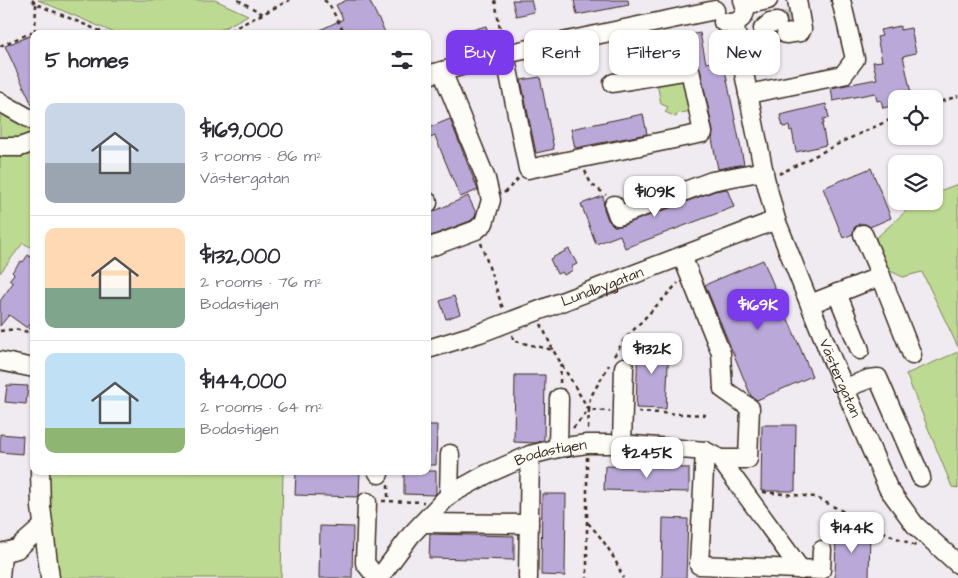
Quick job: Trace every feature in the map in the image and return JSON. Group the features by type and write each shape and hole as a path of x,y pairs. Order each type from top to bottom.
{"street":[{"path":"514,46 717,5 718,16 724,22 734,23 744,15 744,2 768,0"},
{"path":"777,30 797,0"},
{"path":"748,94 843,75 855,59 841,0"},
{"name":"Västergatan","path":"734,23 748,94 771,173 776,220 810,304 888,488 915,525 958,564"},
{"path":"509,75 528,169 703,134 690,70 613,83"},
{"path":"431,247 476,230 484,223 491,200 486,179 435,73"},
{"path":"0,102 30,118"},
{"path":"0,147 20,147 30,143"},
{"path":"614,205 618,216 712,181 771,173"},
{"name":"Lundbygatan","path":"431,348 535,312 776,220"},
{"path":"863,234 912,355"},
{"name":"Bodastigen","path":"378,578 411,535 446,499 487,474 530,455 558,448 587,444 622,444 748,460 750,408 723,389 721,353 682,256"},
{"path":"810,304 880,276"},
{"path":"837,293 860,350"},
{"path":"0,361 30,367"},
{"path":"622,444 624,367"},
{"path":"845,388 869,379 878,378 921,477"},
{"path":"558,448 559,398"},
{"path":"446,499 450,454"},
{"path":"528,578 530,455"},
{"path":"712,455 742,488 801,570"},
{"path":"712,455 699,572 821,570 822,550"},
{"path":"40,475 41,507 50,578"},
{"path":"367,502 365,563 378,578"},
{"path":"423,523 529,524"},
{"path":"0,578 1,553 17,549 43,526"}],"path":[{"path":"32,0 36,4 99,30"},
{"path":"238,0 263,14"},
{"path":"232,30 290,0"},
{"path":"324,0 329,4 343,30"},
{"path":"495,0 500,30"},
{"path":"36,4 36,30"},
{"path":"0,46 30,34"},
{"path":"943,101 958,96"},
{"path":"771,173 888,121"},
{"path":"579,159 591,184 605,194 614,205"},
{"path":"491,200 506,192 528,169"},
{"path":"476,230 514,341 553,350"},
{"path":"535,312 553,350 589,410 587,444 587,578"},
{"path":"0,331 16,329 28,332 30,329"},
{"path":"559,398 561,362"},
{"path":"589,410 707,415"},
{"path":"742,488 756,492 815,497 885,533 918,547"},
{"path":"367,502 367,500 446,499"},
{"path":"587,522 603,538 617,562 623,578"}],"green space":[{"path":"38,0 215,0 248,15 220,30 108,30"},
{"path":"679,80 685,83 692,111 678,112 676,117 665,112 668,107 661,104 657,83"},
{"path":"0,110 30,128 30,247 23,243 0,273"},
{"path":"958,184 958,347 922,272 903,277 888,270 875,239 907,210 943,210 943,190"},
{"path":"958,352 958,488 952,487 906,374"},
{"path":"47,475 283,475 281,578 59,578 48,503"}],"building":[{"path":"347,0 369,0 384,30 320,30 343,19 336,5"},
{"path":"512,0 531,0 534,12 516,16"},
{"path":"574,0 628,0 629,5 577,15"},
{"path":"486,26 487,30 472,30"},
{"path":"900,26 900,30 911,28 916,53 903,56 910,90 888,90 888,107 883,108 881,100 877,101 875,93 833,101 831,88 877,79 873,62 882,61 877,37 882,36 880,30"},
{"path":"699,33 706,63 709,62 709,75 726,75 744,164 718,169 712,139 713,131 699,66"},
{"path":"30,36 30,100 5,46"},
{"path":"540,77 554,149 536,153 521,80"},
{"path":"826,104 829,118 823,119 824,124 822,124 826,145 796,152 792,130 790,131 789,126 783,127 780,115"},
{"path":"643,114 647,134 575,148 571,129"},
{"path":"450,119 478,190 460,197 435,136 431,138 431,127"},
{"path":"871,168 891,218 870,227 865,224 859,224 854,228 853,234 843,238 823,188"},
{"path":"727,189 734,207 625,248 620,235 596,244 581,204 603,196 604,209 608,220 614,226 621,226 715,191"},
{"path":"468,196 476,213 475,217 470,221 431,236 431,213"},
{"path":"569,249 577,264 571,267 573,270 564,275 562,272 557,274 550,259"},
{"path":"28,255 30,257 30,324 27,328 9,315 0,326 0,301 13,283 9,280 14,274 12,272 21,261 23,262"},
{"path":"763,260 812,376 757,400 751,396 705,285"},
{"path":"454,296 460,314 446,319 440,301"},
{"path":"638,342 669,343 666,409 636,408"},
{"path":"515,375 545,375 544,440 536,443 514,442"},
{"path":"7,385 28,386 26,404 5,402"},
{"path":"431,425 437,425 436,465 431,465"},
{"path":"762,425 796,425 795,491 761,491"},
{"path":"0,434 23,436 22,454 0,452"},
{"path":"605,466 689,468 689,492 604,490"},
{"path":"431,471 436,471 436,494 404,494 404,475 431,475"},
{"path":"296,475 360,475 358,497 295,495"},
{"path":"542,494 566,494 565,576 541,575"},
{"path":"663,518 688,519 686,578 662,578"},
{"path":"320,526 353,527 352,578 319,578"},
{"path":"836,530 870,530 869,578 835,578"},
{"path":"430,534 514,536 514,560 429,558"}],"tunnel":[{"path":"777,22 791,19"}]}
